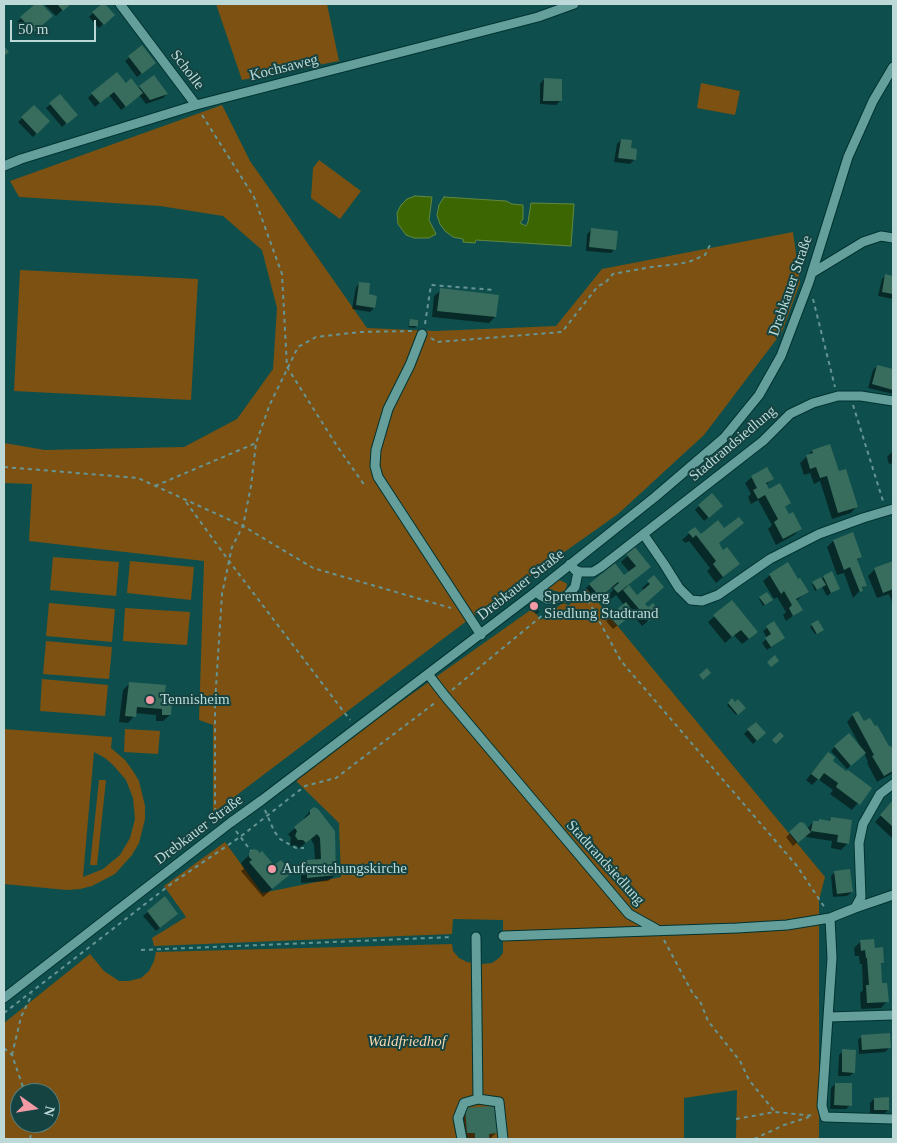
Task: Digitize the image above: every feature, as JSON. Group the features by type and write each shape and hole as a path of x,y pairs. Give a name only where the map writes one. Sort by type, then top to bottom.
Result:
{"street":[{"name":"Scholle","path":"120,4 196,105"},
{"name":"Kochsaweg","path":"4,166 21,159 196,105 538,17 574,4"},
{"name":"Drebkauer Straße","path":"4,998 230,823 537,591 656,498 724,438 759,395 781,356 809,282 848,157 873,101 893,67"},
{"path":"812,273 863,242 881,236 893,238"},
{"path":"422,334 410,365 388,409 376,450 375,466 378,477 481,634"},
{"name":"Stadtrandsiedlung","path":"578,572 593,572 644,535 763,440 790,414 813,403 838,396 862,396 893,401"},
{"path":"644,535 678,588 691,600 702,601 718,595 770,559 819,534 889,510"},
{"path":"537,591 547,599 561,599 571,592 577,581 578,572 570,564"},
{"name":"Stadtrandsiedlung","path":"428,674 629,914 647,926 660,931 787,925 832,918 855,908 893,896"},
{"path":"855,908 861,898 860,843 863,824 880,794 893,784"},
{"path":"832,918 829,1017 822,1106 825,1117 893,1119"},
{"path":"503,936 660,931"},
{"path":"476,937 478,1099"},
{"path":"829,1017 893,1016"},
{"path":"462,1139 458,1118 464,1104 478,1099 499,1102 502,1139"}],"path":[{"path":"196,105 254,196 282,274 287,367 365,486"},
{"path":"217,822 215,807 215,702 222,594 232,547 243,526 251,486 256,443 270,404 298,347 316,336 370,332 418,331 437,342 562,332 598,286 605,283 614,274 651,266 679,264 705,255 710,245"},
{"path":"809,282 838,396"},
{"path":"422,334 431,285 495,290"},
{"path":"850,396 889,510"},
{"path":"155,486 256,443"},
{"path":"4,467 138,478 243,526 313,568 458,610"},
{"path":"185,500 356,728"},
{"path":"577,581 621,661 797,866 832,918"},
{"path":"4,1013 171,884 240,837 305,786 336,778 445,696 561,599"},
{"path":"262,800 274,832 280,839 296,848 304,848"},
{"path":"660,931 693,994 700,1001 708,1021 740,1061 750,1080 775,1112"},
{"path":"141,950 452,938"},
{"path":"12,1055 21,1017 33,991"},
{"path":"4,1048 12,1055 22,1083"},
{"path":"736,1119 775,1112 825,1117"},
{"path":"754,1139 784,1125 811,1116"}],"green space":[{"path":"216,4 327,4 339,61 242,80"},
{"path":"701,83 740,91 735,115 697,108"},
{"path":"222,105 250,161 367,328 435,331 556,326 602,269 793,232 800,283 782,332 704,435 618,514 464,623 213,813 213,725 199,720 204,561 29,541 32,484 4,483 4,443 45,450 184,447 237,419 273,369 277,308 262,250 223,216 160,206 19,197 10,181"},
{"path":"319,160 361,191 340,219 311,198 313,168"},
{"path":"20,270 198,279 191,400 14,391"},
{"path":"53,557 119,562 116,596 50,590"},
{"path":"130,561 194,567 191,600 127,593"},
{"path":"559,580 566,583 565,591 559,592 548,589"},
{"name":"Waldfriedhof","path":"587,589 825,877 819,900 819,1139 736,1139 737,1090 684,1098 684,1139 4,1139 4,1023 90,954 104,971 119,981 141,978 149,971 156,952 452,944 453,951 459,958 467,962 492,963 499,958 503,953 503,920 453,919 452,934 154,946 152,938 186,917 164,886 225,842 262,893 341,877 339,823 293,778 532,609 541,620 564,602 568,606"},
{"path":"49,603 115,609 112,642 46,636"},
{"path":"125,608 190,612 187,645 123,641"},
{"path":"46,641 112,647 109,679 43,674"},
{"path":"42,679 108,685 105,716 40,711"},
{"path":"4,729 112,737 111,748 125,760 139,781 145,806 145,819 139,843 132,855 115,874 92,886 80,889 67,890 4,884","holes":["94,752 105,758 126,780 133,798 135,819 130,838 120,855 103,869 83,877"]},
{"path":"125,729 160,731 158,754 124,752"},
{"path":"99,780 106,780 97,865 90,865"}],"shaded area":[{"path":"415,196 432,197 429,220 436,234 429,238 414,238 406,235 398,224 397,213 401,205 407,199"},
{"path":"444,197 506,201 512,204 523,205 523,219 520,223 526,226 531,203 574,204 571,246 476,240 475,243 463,242 463,239 453,237 445,231 440,224 437,215 439,205"}],"building":[{"path":"35,4 42,4 53,16 34,32 20,17"},
{"path":"57,4 71,4 63,11"},
{"path":"102,4 105,4 115,15 104,25 92,12"},
{"path":"142,45 156,63 142,74 128,56"},
{"path":"4,46 9,52 4,56"},
{"path":"117,72 126,83 131,78 143,93 126,107 114,92 100,103 91,93"},
{"path":"154,75 168,94 150,100 139,86"},
{"path":"544,78 562,79 562,101 543,101"},
{"path":"60,94 78,115 67,124 49,103"},
{"path":"34,105 50,121 37,134 21,117"},
{"path":"621,139 632,140 631,148 637,149 636,160 618,158"},
{"path":"591,228 618,231 616,250 589,247"},
{"path":"885,274 893,276 893,294 882,292"},
{"path":"359,282 370,283 369,294 377,296 375,308 356,305"},
{"path":"440,288 499,295 496,317 437,311"},
{"path":"410,319 418,320 418,326 409,326"},
{"path":"877,365 893,369 893,390 872,384"},
{"path":"830,444 839,471 846,469 858,507 838,513 827,476 820,478 816,467 810,469 806,455 813,453 812,450"},
{"path":"767,467 774,479 766,483 769,489 780,483 791,503 785,507 789,514 793,512 802,529 783,539 774,522 778,519 765,495 758,499 753,490 757,488 751,476"},
{"path":"712,493 723,506 709,518 698,505"},
{"path":"739,517 744,523 719,543 723,550 727,547 740,564 723,577 713,564 716,561 696,535 693,538 688,532 695,527 701,534 718,520 724,528"},
{"path":"853,532 862,557 857,559 867,586 862,587 863,591 860,592 850,567 844,570 833,540"},
{"path":"635,547 651,567 618,593 613,588 618,582 600,597 589,584 615,563 624,575 636,566 626,554"},
{"path":"893,561 893,589 883,593 874,568"},
{"path":"788,562 798,579 800,578 809,592 796,599 803,610 793,616 789,608 792,605 784,591 781,594 769,574"},
{"path":"832,571 840,589 831,593 823,576"},
{"path":"654,575 664,587 645,604 648,607 653,603 660,612 649,621 623,590 629,585 637,595 650,584 647,581"},
{"path":"821,577 826,585 817,590 812,582"},
{"path":"767,592 773,600 765,605 759,597"},
{"path":"732,600 758,632 749,639 741,630 732,637 713,615"},
{"path":"626,602 634,613 618,626 609,616"},
{"path":"818,620 824,630 817,634 811,624"},
{"path":"774,621 785,638 771,647 765,638 771,634 766,626"},
{"path":"775,655 779,661 771,667 767,662"},
{"path":"707,668 711,673 703,680 699,675"},
{"name":"Tennisheim","path":"129,682 166,685 164,697 172,698 171,715 162,715 162,709 137,707 136,717 125,716"},
{"path":"732,698 735,702 738,699 746,708 738,715 728,703"},
{"path":"858,711 864,721 870,718 875,726 877,725 893,750 893,771 884,776 852,714"},
{"path":"756,722 766,733 757,741 747,729"},
{"path":"780,732 784,736 776,744 772,740"},
{"path":"849,733 866,753 851,766 834,746"},
{"path":"828,752 835,757 833,761 872,788 860,805 836,787 838,783 824,773 819,780 811,774"},
{"path":"893,800 893,827 880,815"},
{"path":"314,807 318,809 335,831 336,875 307,878 307,860 321,859 320,838 317,834 306,843 303,840 298,840 295,836 297,831 294,827 310,814 310,810"},
{"path":"831,817 852,820 849,844 837,842 838,835 811,831 813,821 819,821 819,819 830,821"},
{"path":"800,822 804,823 811,832 798,843 789,832"},
{"name":"Auferstehungskirche","path":"253,849 260,853 262,851 274,865 281,860 292,873 272,889 249,862 252,860 249,857 249,853"},
{"path":"850,869 853,892 837,894 834,871"},
{"path":"165,896 178,914 160,928 147,911"},
{"path":"874,939 875,948 883,947 884,963 881,963 882,983 887,983 889,1002 867,1003 866,985 869,985 867,958 865,950 861,951 860,940"},
{"path":"890,1033 891,1048 862,1050 861,1035"},
{"path":"842,1049 856,1050 855,1073 842,1072"},
{"path":"835,1083 852,1083 852,1106 834,1105"},
{"path":"889,1097 889,1110 874,1110 874,1098"},
{"path":"496,1106 497,1133 489,1134 489,1139 475,1139 475,1133 467,1133 465,1108"}],"place":[{"name":"Spremberg Siedlung Stadtrand","path":"534,606"},
{"name":"Tennisheim","path":"150,700"},
{"name":"Auferstehungskirche","path":"272,869"}]}
